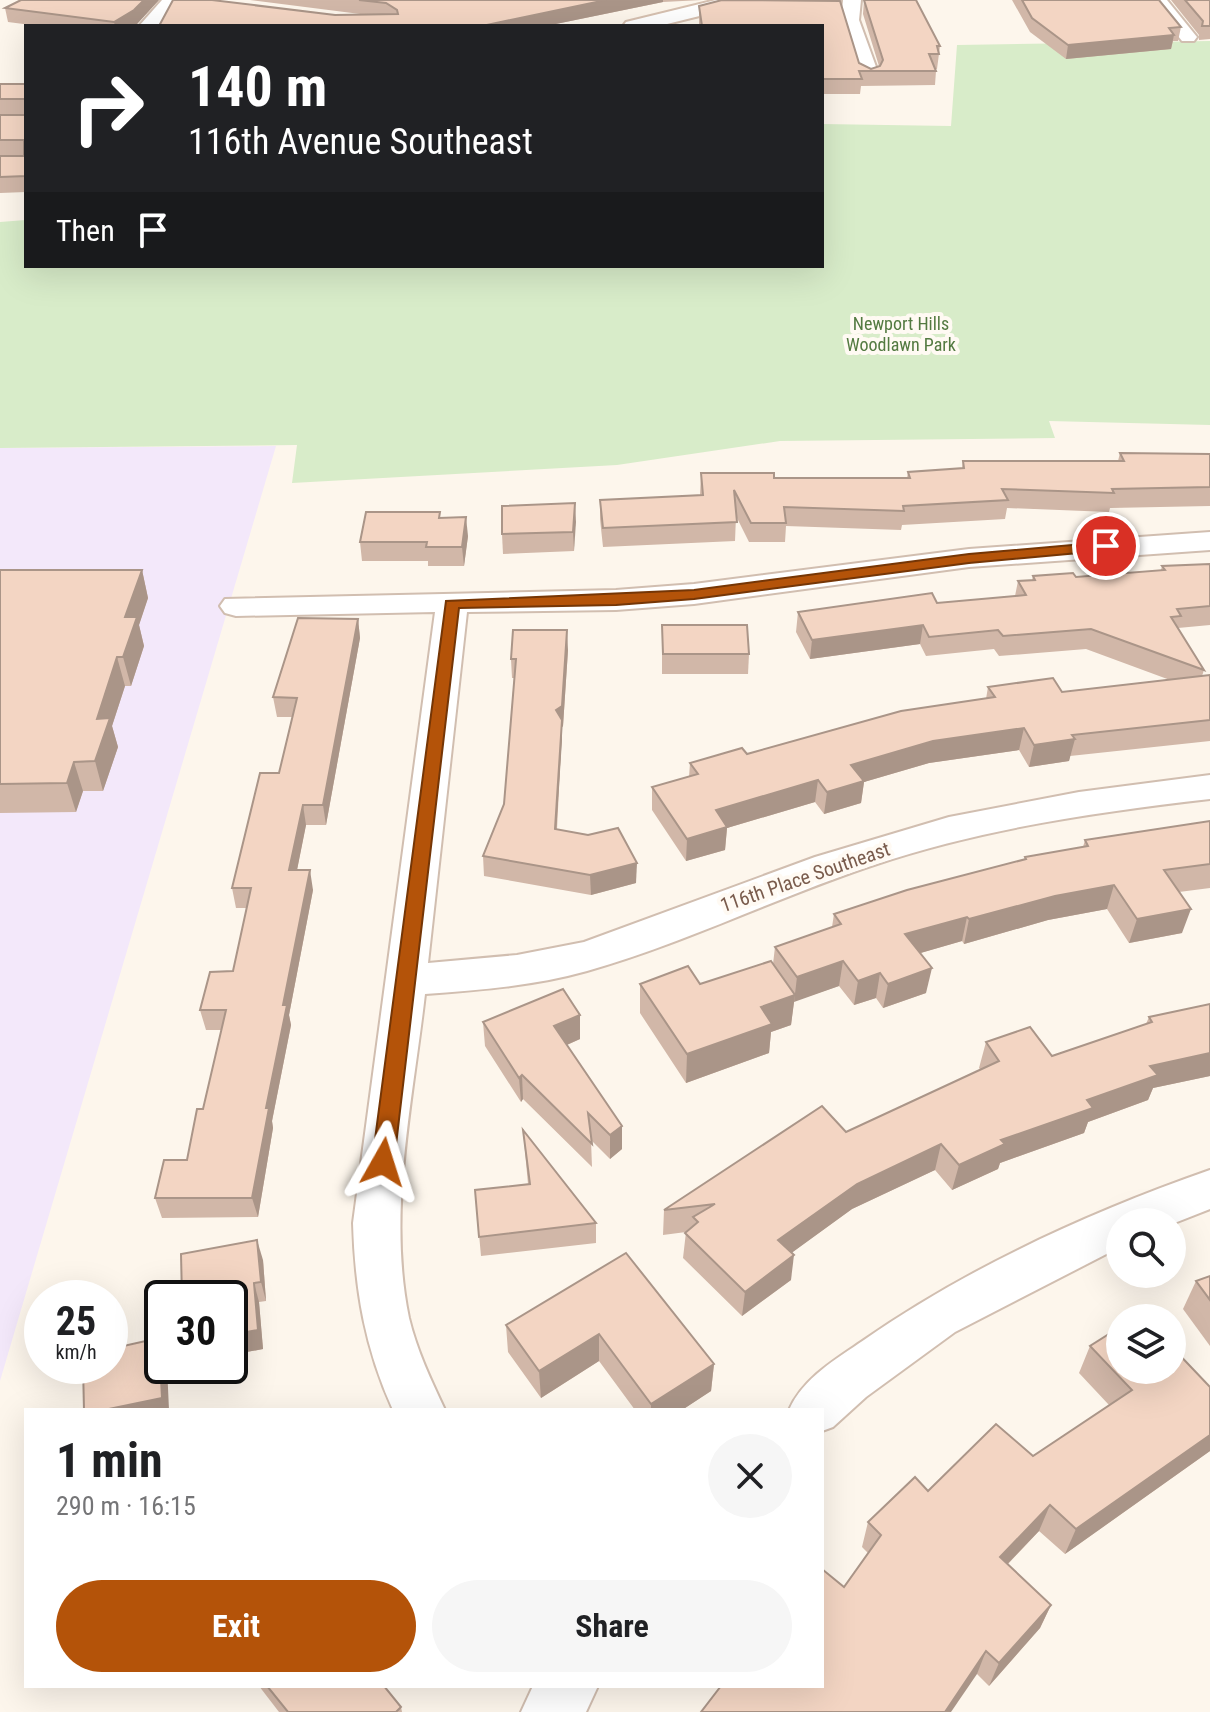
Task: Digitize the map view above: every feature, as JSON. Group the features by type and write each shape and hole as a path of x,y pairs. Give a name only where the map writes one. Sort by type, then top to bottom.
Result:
{"main road":[{"path":"654,24 675,22 741,0"}],"street":[{"path":"852,0 850,20 869,75"},
{"path":"1158,0 1188,37"},
{"path":"149,24 161,8 181,1"},
{"path":"236,606 616,600 694,594 969,558 1210,541"},
{"path":"418,1408 395,1361 378,1285 376,1223 452,604"},
{"name":"116th Place Southeast","path":"404,980 506,974 586,956 791,878 883,849 991,820 1124,796 1210,787"},
{"path":"1161,1208 1210,1189"},
{"path":"817,1408 848,1380 938,1316 1106,1231"},
{"path":"550,1712 568,1688"}],"shaded area":[{"path":"276,446 30,1280 24,1280 24,1300 0,1381 0,448"}],"green space":[{"name":"Newport Hills Woodlawn Park","path":"1210,41 1210,425 1049,421 1055,438 780,441 617,465 292,483 297,445 0,448 0,222 24,220 24,268 824,268 824,124 951,126 957,45"}],"building":[{"path":"21,0 144,0 114,22 5,8"},
{"path":"173,0 212,0 335,15 398,14 386,3 359,0 606,0 492,24 160,24"},
{"path":"722,0 840,1 859,63 871,69 880,66 883,60 864,0 916,0 940,46 937,46 939,54 929,54 936,71 859,71 862,79 824,79 824,24 702,24 699,6"},
{"path":"1022,0 1159,0 1181,27 1169,28 1174,35 1068,45 1032,18"},
{"path":"1185,0 1210,0 1210,26 1202,26 1203,21"},
{"path":"0,84 24,84 24,99 0,99"},
{"path":"0,115 24,115 24,140 0,140"},
{"path":"0,156 24,156 24,176 0,177"},
{"path":"1120,453 1210,454 1210,487 1112,489 1114,493 1002,489 1008,500 903,506 904,511 784,507 786,523 751,523 734,490 737,522 603,528 600,500 703,495 701,473 774,473 774,478 910,478 908,472 964,468 963,461 1124,461"},
{"path":"575,503 573,532 502,534 502,506"},
{"path":"366,512 440,512 439,518 466,517 462,547 426,547 427,542 360,542"},
{"path":"1210,564 1210,606 1177,609 1181,616 1171,617 1204,670 1091,629 1003,636 998,630 929,637 923,625 812,640 798,612 932,593 937,603 1026,595 1018,581 1035,580 1033,576 1073,573 1076,577 1165,570 1162,566"},
{"path":"0,570 142,570 125,617 137,617 123,657 117,657 97,719 110,718 95,761 74,762 67,783 0,784"},
{"path":"298,618 358,619 323,805 303,805 289,870 310,870 283,1005 287,1005 252,1198 155,1198 164,1160 187,1160 197,1109 203,1109 226,1010 200,1010 210,972 233,971 251,888 232,888 260,773 279,773 297,698 273,697"},
{"path":"662,625 747,625 749,654 663,654"},
{"path":"513,630 567,630 562,706 556,710 562,720 555,829 588,835 618,828 637,863 590,875 483,856 504,804 516,659 511,659"},
{"path":"1210,675 1210,720 1072,735 1075,739 1034,745 1024,728 933,741 851,765 864,781 827,792 818,780 716,810 727,827 687,839 652,787 698,774 690,763 742,748 747,754 901,711 995,697 988,687 1053,678 1062,692"},
{"path":"1210,821 1210,864 1164,870 1191,909 1137,919 1114,885 967,917 905,934 932,968 888,984 880,973 858,981 843,961 797,977 775,947 841,924 834,914 907,890 1025,857 1088,846 1085,840"},
{"path":"771,961 795,995 761,1007 772,1024 687,1054 640,984 688,966 700,984"},
{"path":"563,989 580,1015 554,1026 622,1126 610,1135 588,1113 592,1144 522,1075 519,1078 483,1022"},
{"path":"1210,1004 1210,1053 1150,1066 1158,1075 1087,1100 1093,1108 1001,1140 1005,1144 959,1165 941,1144 857,1184 778,1240 794,1255 745,1292 685,1233 698,1222 693,1217 715,1204 664,1210 822,1106 846,1132 999,1061 986,1042 1030,1027 1052,1056 1152,1022 1149,1017"},
{"path":"523,1130 596,1223 479,1237 475,1190 530,1184"},
{"path":"257,1240 261,1282 254,1283 258,1330 248,1332 248,1280 182,1280 181,1254"},
{"path":"626,1253 714,1364 651,1404 599,1334 539,1371 506,1325"},
{"path":"1210,1276 1210,1300 1196,1281"},
{"path":"1106,1336 1106,1363 1090,1346"},
{"path":"144,1341 144,1384 161,1384 162,1398 114,1408 84,1408 83,1384 128,1384 128,1345"},
{"path":"1186,1362 1210,1387 1210,1435 1076,1529 1050,1505 1000,1557 1051,1605 999,1663 986,1651 945,1712 701,1712 719,1688 824,1688 824,1571 844,1587 881,1535 868,1522 915,1477 928,1491 996,1424 1033,1456 1132,1390 1126,1384 1186,1384"},
{"path":"269,1688 386,1688 401,1707 396,1712 288,1712"}],"route":[{"path":"383,1162 452,604 616,600 694,594 969,558 1106,546"}]}
